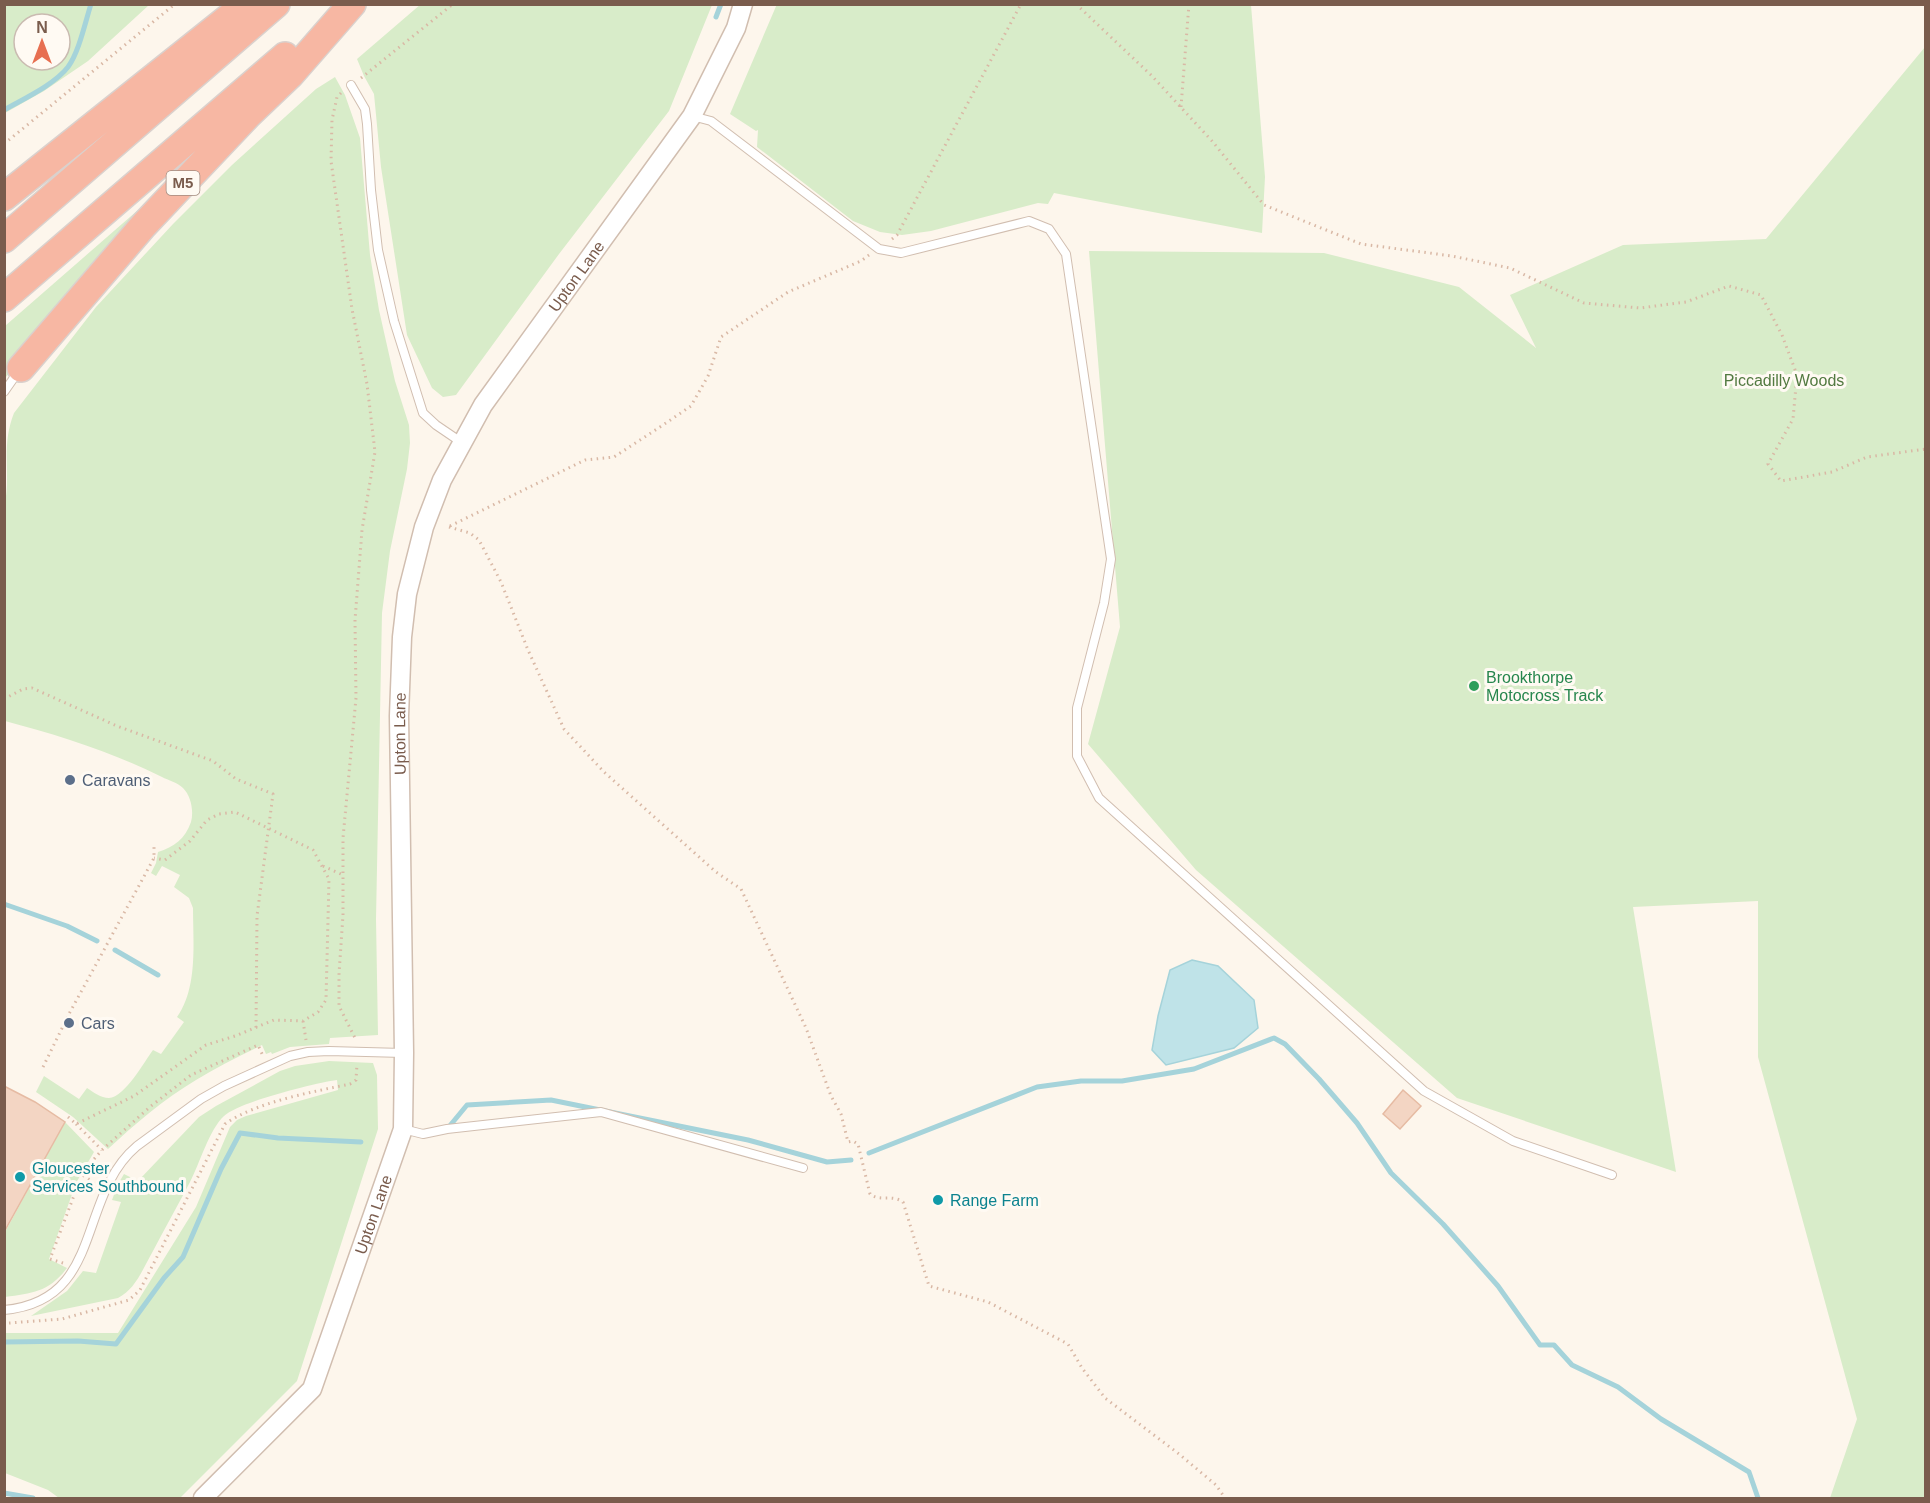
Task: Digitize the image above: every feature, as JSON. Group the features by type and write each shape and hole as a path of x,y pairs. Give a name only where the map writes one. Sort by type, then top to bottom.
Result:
{"highway":[{"path":"4,197 249,4"},
{"path":"4,239 276,4"},
{"name":"M5","path":"4,298 345,4"},
{"name":"M5","path":"21,368 143,226 248,115 290,75 351,4"}],"street":[{"name":"Upton Lane","path":"203,1498 312,1389 403,1129 400,667 408,594 424,526 442,480 483,405 692,116 736,28 743,4"}],"lane":[{"path":"351,85 365,109 368,124 371,190 378,250 394,321 423,412 436,425 461,442"},
{"path":"692,116 711,121 879,249 901,253 1029,220 1049,229 1066,254 1111,558 1104,603 1077,708 1077,756 1099,798 1424,1091 1513,1141 1611,1175"},
{"path":"4,392 21,368"},
{"path":"4,1310 36,1304 51,1295 72,1275 107,1186 116,1170 128,1154 201,1099 283,1059 308,1052 404,1053"},
{"path":"403,1129 423,1134 447,1129 601,1112 803,1168"}],"path":[{"path":"4,144 175,4"},
{"path":"4,1324 62,1319 129,1300 140,1290 225,1124 237,1115 304,1093 350,1084 356,1080 356,1037 339,1006 343,838 357,698 355,620 362,530 375,452 367,384 352,309 331,161 332,120 337,97 453,4"},
{"path":"449,527 585,460 614,457 644,438 691,406 708,376 721,337 788,292 861,261 897,235 1021,4"},
{"path":"1076,4 1152,76 1181,107 1264,205 1361,244 1452,256 1510,268 1584,303 1640,308 1686,302 1729,286 1761,295 1782,335 1797,375 1793,419 1768,464 1781,481 1832,472 1867,457 1926,449"},
{"path":"1181,107 1189,4"},
{"path":"424,526 449,527 470,533 479,540 501,582 528,650 564,729 604,772 716,872 741,889 806,1028 831,1096 842,1114 848,1142 853,1141 858,1144 870,1194 881,1199 898,1199 903,1202 929,1286 988,1302 1068,1344 1082,1368 1105,1398 1216,1485 1225,1498"},
{"path":"4,699 23,689 32,688 117,726 213,761 236,779 273,794 257,916 256,1028"},
{"path":"76,1124 134,1096 206,1045 274,1020 303,1021 318,1012 326,1000 329,879 313,850 234,812 219,814 207,820 190,841 165,860 154,858"},
{"path":"43,1067 69,1014 154,858 153,844"},
{"path":"323,866 343,875"},
{"path":"303,1021 308,1052"},
{"path":"68,1117 102,1150"}],"green space":[{"path":"5,4 149,4 88,61 72,72 72,12 12,12 12,72 72,72 5,113"},
{"path":"421,4 712,5 669,111 559,254 456,395 443,397 432,388 407,335 381,167 374,94 357,59"},
{"path":"777,4 1251,5 1265,177 1262,233 1054,193 1048,204 1038,203 931,231 902,235 880,232 853,221 757,147 758,130 756,131 730,114"},
{"name":"Brookthorpe Motocross Track","path":"1925,47 1925,1498 1830,1498 1857,1419 1758,1057 1758,901 1633,907 1676,1172 1457,1098 1196,870 1088,744 1120,627 1089,251 1324,253 1459,287 1536,348 1510,295 1623,245 1766,239"},
{"path":"335,77 345,95 360,138 370,255 379,310 395,381 409,425 410,443 390,551 382,613 376,919 378,1035 330,1038 329,1044 290,1047 272,1054 271,1052 266,1054 262,1045 184,1087 150,1112 108,1149 73,1117 36,1092 44,1076 79,1099 87,1088 103,1097 115,1096 128,1086 153,1050 161,1054 184,1022 177,1017 184,1005 191,979 193,908 189,898 174,887 180,875 162,866 156,876 151,873 158,852 174,845 186,833 192,818 192,809 186,791 173,782 104,752 5,721 4,508 10,426 14,413 96,307 173,224 232,165 316,89"},
{"path":"138,210 143,216 5,378 5,326"},
{"path":"329,1061 373,1063 377,1075 378,1129 297,1381 180,1498 59,1498 48,1490 5,1473 5,1333 118,1333 196,1207 230,1127 237,1120 246,1116 338,1090 337,1080 261,1099 224,1116 214,1130 190,1182 130,1289 118,1298 31,1316 67,1291 83,1271 96,1273 121,1202 112,1200 124,1174 138,1181 199,1117 216,1106 280,1071 295,1066"},
{"path":"65,1122 94,1152 76,1183 49,1259 67,1268 47,1287 5,1297 5,1232"}],"water":[{"path":"1192,960 1218,966 1254,1000 1258,1028 1234,1048 1166,1065 1152,1050 1158,1016 1170,970"}],"building":[{"name":"Gloucester Services Southbound","path":"4,1086 35,1102 65,1122 4,1232"},
{"path":"1403,1090 1421,1106 1400,1129 1383,1114"}],"waterway":[{"path":"4,110 47,86 68,67 79,45 91,4"},
{"path":"716,17 721,4"},
{"path":"4,904 67,926 97,941"},
{"path":"115,950 158,975"},
{"path":"869,1153 1037,1087 1081,1081 1122,1081 1194,1069 1274,1038 1285,1044 1319,1079 1357,1123 1391,1173 1443,1224 1498,1286 1540,1345 1554,1345 1572,1365 1618,1387 1661,1419 1749,1472 1758,1498"},
{"path":"448,1128 467,1105 551,1100 748,1140 827,1162 851,1160"},
{"path":"4,1342 78,1341 116,1344 164,1278 183,1257 221,1169 240,1133 278,1138 361,1142"},
{"path":"4,1493 33,1498"}],"place":[{"name":"Brookthorpe Motocross Track","path":"1474,686"},
{"name":"Caravans","path":"70,780"},
{"name":"Cars","path":"69,1023"},
{"name":"Gloucester Services Southbound","path":"20,1177"},
{"name":"Range Farm","path":"938,1200"}],"park label":[{"name":"Piccadilly Woods","path":"1784,380"}]}
